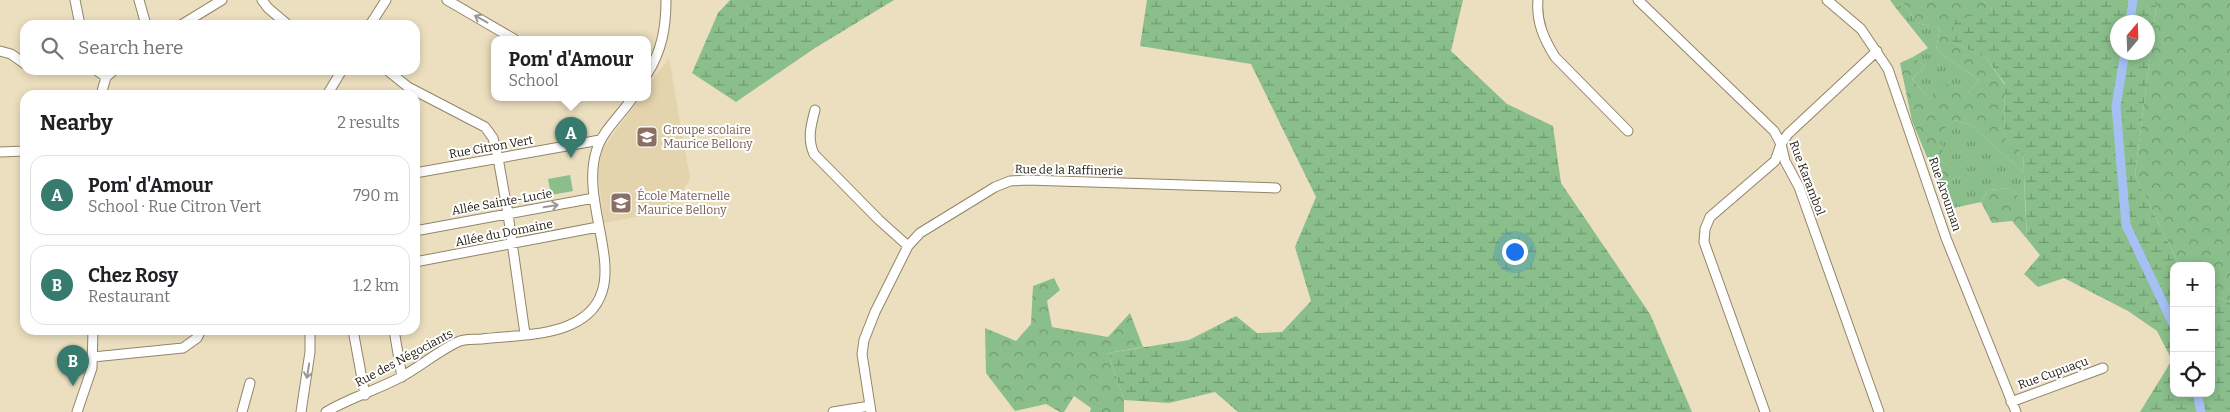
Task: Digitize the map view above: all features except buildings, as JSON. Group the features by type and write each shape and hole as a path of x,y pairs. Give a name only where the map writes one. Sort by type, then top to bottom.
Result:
{"street":[{"path":"75,0 79,20"},
{"path":"139,0 145,20"},
{"path":"188,20 213,2 222,0"},
{"path":"262,0 282,20"},
{"path":"373,20 386,0"},
{"path":"447,0 509,36"},
{"path":"651,68 656,61 666,27 666,0"},
{"path":"1538,0 1539,23 1547,44 1555,57 1628,131"},
{"name":"Rue Karambol","path":"1638,0 1707,69 1767,124 1781,144 1785,161 1799,187 1879,412"},
{"name":"Rue Arouman","path":"1827,0 1861,29 1877,50 1888,69 1946,238 2016,412"},
{"path":"1765,412 1704,242 1705,229 1710,217 1775,161 1781,144 1788,134 1877,50"},
{"path":"0,51 11,54 20,60"},
{"path":"102,90 108,75"},
{"path":"330,90 339,75"},
{"path":"394,75 416,90"},
{"path":"420,92 485,127 494,138 513,245 525,334"},
{"name":"Rue des Négociants","path":"329,411 402,377 459,341 547,332 571,326 591,312 602,292 605,266 594,198 593,175 596,152 600,140 630,101"},
{"path":"815,110 810,136 810,146 814,154 879,220 908,246"},
{"name":"Rue Citron Vert","path":"420,172 600,140"},
{"path":"0,152 20,151"},
{"name":"Rue de la Raffinerie","path":"870,409 862,354 864,340 875,312 908,246 920,233 995,187 1010,181 1036,180 1276,188"},
{"name":"Allée Sainte-Lucie","path":"420,230 594,198"},
{"name":"Allée du Domaine","path":"420,261 598,228"},
{"path":"77,412 88,385 93,335"},
{"path":"92,357 183,348 198,335"},
{"path":"301,412 310,352 310,335"},
{"path":"354,335 364,395"},
{"path":"395,335 402,377"},
{"name":"Rue Cupuaçu","path":"2011,402 2103,368"},
{"path":"242,412 250,383"},
{"path":"833,412 870,409"}],"shaded area":[{"name":"Groupe scolaire Maurice Bellony","path":"669,58 690,179 669,211 604,223 598,174 602,149 638,101 651,101 651,83"}],"green space":[{"path":"730,0 894,0 815,48 736,102 692,73 718,13"},
{"path":"1147,0 1463,0 1451,51 1507,104 1553,126 1561,183 1650,314 1692,412 1238,412 1215,392 1169,403 1124,400 1108,353 1189,340 1236,316 1257,333 1282,332 1311,301 1295,247 1316,197 1251,64 1140,46"},
{"path":"1890,0 1983,0 1992,10 1952,42 1986,58 2005,85 2004,137 2023,153 2024,173 1971,125 1955,120 1937,135 1943,148 1940,161 1966,175 1939,186 1912,121 1900,63 1913,57 1925,66 1912,79 1929,99 1943,83 1968,93 1979,80 1936,50 1940,28 1917,23 1904,4 1895,7"},
{"path":"1983,0 2157,0 2155,16 2110,15 2110,60 2149,60 2135,175 2178,262 2170,262 2170,356 2157,331 2128,311 2064,278 2038,287 2024,274 2040,255 2027,239 2023,153 2004,138 2005,84 1986,58 1952,42 1954,21 1992,10"},
{"path":"2157,0 2230,0 2230,302 2215,296 2215,262 2178,262 2135,175 2149,60 2155,60"},
{"path":"1904,4 1917,23 1940,28 1936,50 1979,80 1968,93 1929,99 1912,79 1925,66 1913,57 1928,48 1895,7"},
{"path":"1955,120 1971,125 2024,173 2025,202 2009,188 1988,190 1981,202 1949,209 1939,186 1965,175 1940,161 1936,135"},
{"path":"570,175 573,191 551,195 548,179"},
{"path":"2009,188 2025,202 2027,239 2012,221 1992,223 1981,202 1988,190"},
{"path":"1054,278 1060,290 1047,301 1052,327 1108,337 1130,313 1143,347 1108,353 1124,400 1124,412 1090,412 1091,408 1074,396 1064,412 1060,412 1046,404 1015,411 986,373 985,328 1016,341 1031,324 1033,286"},
{"path":"2215,296 2230,302 2230,412 2140,412 2170,363 2170,397 2215,397"}],"waterway":[{"path":"2131,15 2133,0"},
{"path":"2124,60 2116,106 2126,225 2170,318"},
{"path":"2198,397 2201,412"}],"place":[{"name":"Groupe scolaire Maurice Bellony","path":"647,137"},
{"name":"Pom' d'Amour","path":"571,158"},
{"name":"École Maternelle Maurice Bellony","path":"621,203"},
{"name":"Chez Rosy","path":"73,386"}]}
